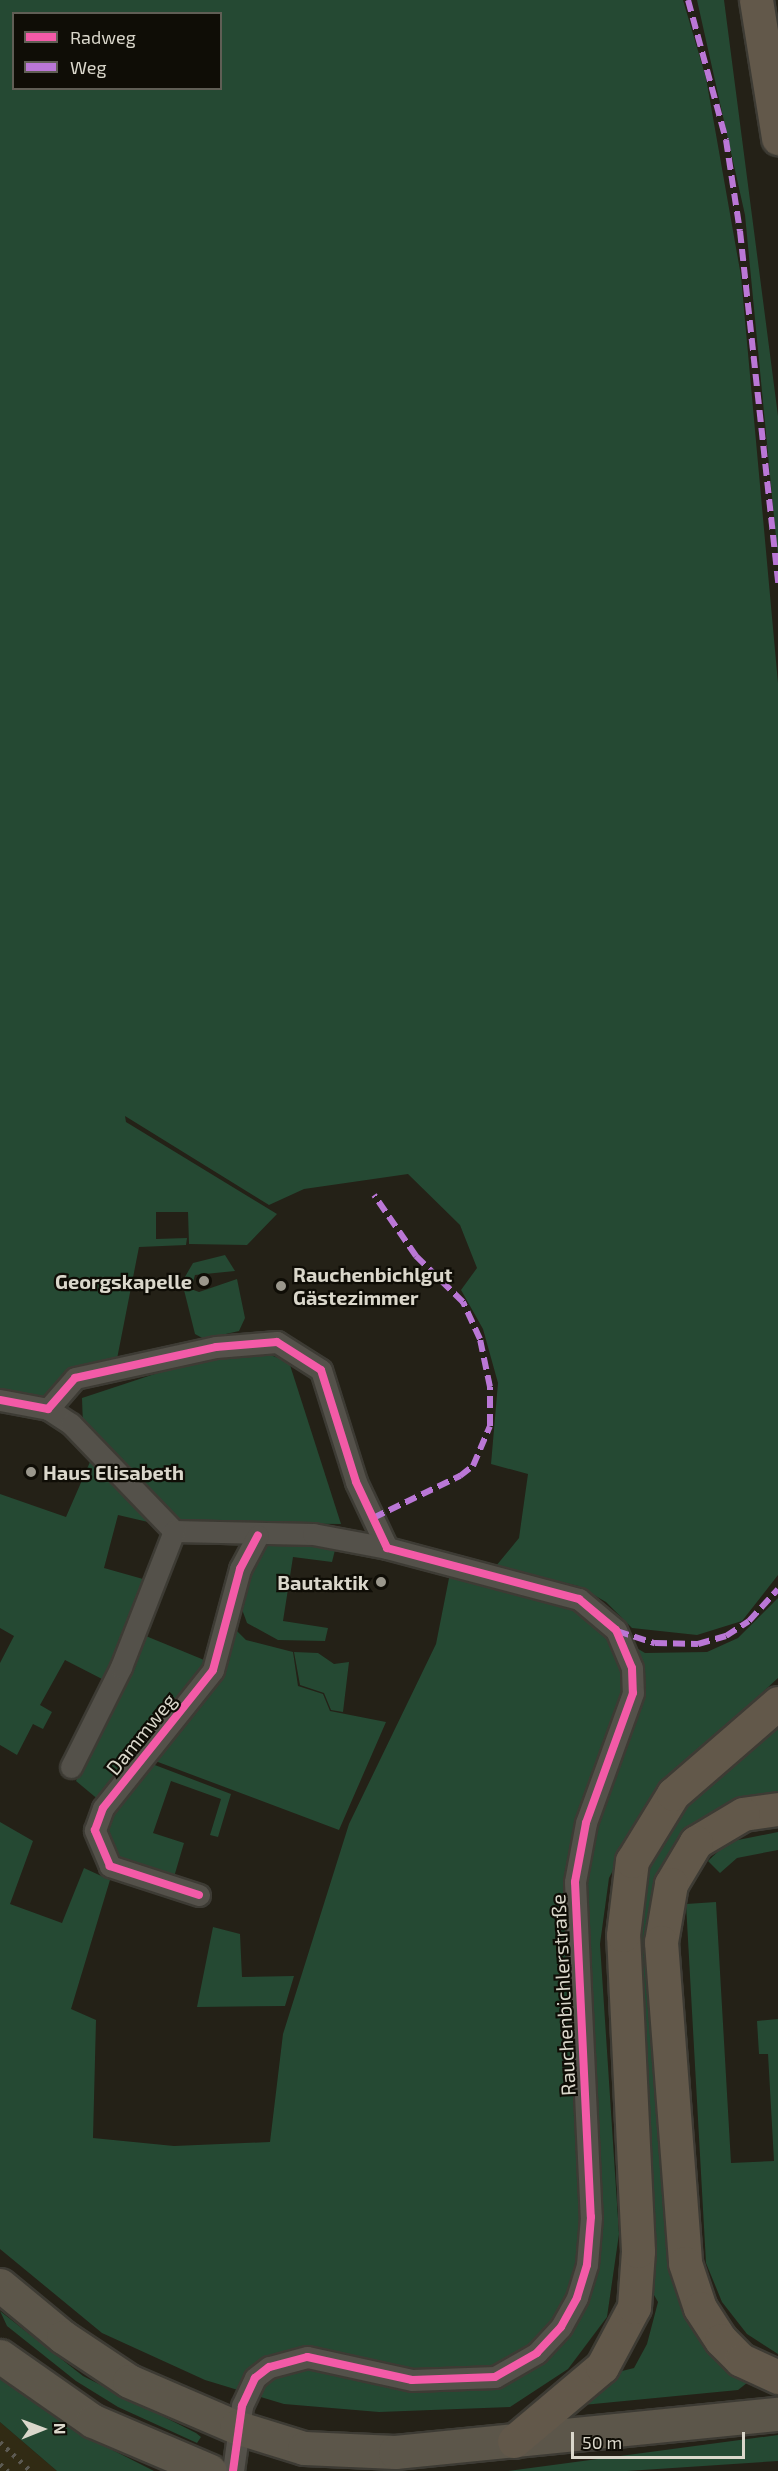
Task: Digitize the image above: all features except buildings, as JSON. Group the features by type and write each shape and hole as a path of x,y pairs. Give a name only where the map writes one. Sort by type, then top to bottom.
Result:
{"highway":[{"path":"756,0 778,138"},
{"path":"514,2441 602,2367 634,2307 638,2251 623,1956 625,1890 632,1861 673,1794 778,1703"},
{"path":"778,1809 743,1814 696,1842 671,1884 661,1942 685,2263 700,2308 721,2340 741,2360 778,2377"}],"main road":[{"path":"0,2285 110,2371 236,2427 304,2448 349,2452 514,2441 778,2414"},
{"path":"0,2356 93,2421 210,2471"}],"street":[{"path":"48,1409 75,1378 216,1347 277,1342 321,1370 356,1482 387,1548"},
{"path":"0,1400 48,1409 71,1424 174,1531 121,1667 71,1767"},
{"name":"Rauchenbichlerstraße","path":"174,1531 258,1535 313,1534 387,1548 579,1599 616,1630 633,1668 633,1693 586,1823 575,1882 591,2206 587,2265 561,2327 509,2371 481,2380 431,2382 296,2358 255,2378 236,2427 233,2471"},
{"name":"Dammweg","path":"199,1895 110,1866 95,1830 103,1808 213,1670 240,1569 258,1535"}],"shaded area":[{"path":"0,2422 57,2471 0,2471"}],"green space":[{"path":"0,0 683,0 706,78 741,276 778,683 778,1575 742,1621 697,1635 632,1628 606,1602 578,1586 496,1566 519,1538 528,1474 491,1464 498,1383 483,1329 461,1290 477,1268 460,1225 408,1174 304,1189 269,1205 125,1116 126,1122 277,1214 247,1245 189,1244 188,1212 156,1212 156,1239 187,1238 186,1245 139,1247 116,1364 48,1400 0,1395"},
{"path":"697,0 724,0 778,416 778,558 745,215"},
{"path":"225,1255 235,1271 195,1275 191,1289 199,1292 237,1279 245,1318 239,1331 204,1339 195,1334 182,1282 193,1263"},
{"path":"265,1353 289,1362 341,1524 182,1522 83,1426 82,1398 203,1358"},
{"path":"93,1455 161,1525 118,1515 104,1568 150,1581 104,1680 65,1660 40,1705 52,1712 43,1729 33,1724 17,1755 0,1745 0,1663 14,1636 0,1628 0,1494 66,1517"},
{"path":"290,1542 336,1546 332,1562 293,1557 283,1621 328,1628 325,1641 278,1640 247,1623 240,1604 245,1577 263,1546"},
{"path":"450,1573 560,1602 645,1653 707,1652 738,1638 778,1598 778,1678 651,1796 609,1878 600,1944 619,2234 607,2317 568,2369 510,2407 379,2412 284,2404 205,2380 102,2333 0,2249 0,1822 33,1841 10,1904 62,1923 84,1868 110,1880 71,2009 96,2020 93,2138 174,2146 270,2142 283,2034 349,1824 436,1644"},
{"path":"236,1630 246,1640 293,1652 298,1686 323,1694 330,1711 386,1722 339,1830 150,1759 226,1657"},
{"path":"141,1634 209,1662 100,1801 76,1781"},
{"path":"294,1652 318,1653 334,1664 349,1662 343,1712 331,1710 324,1693 300,1685"},
{"path":"778,1723 778,1799 681,1845 666,2226 752,2379 738,2390 583,2405 618,2372 634,2368 647,2344 658,2302 650,2288 636,1915 652,1849 706,1784"},
{"path":"147,1762 231,1794 218,1837 210,1835 221,1799 171,1781 153,1833 184,1843 174,1877 113,1858 103,1827"},
{"path":"778,1832 778,1850 737,1858 720,1873 708,1861 728,1842"},
{"path":"716,1902 731,2163 774,2161 768,2054 759,2054 757,2021 778,2019 778,2354 747,2334 722,2302 706,2263 686,1904"},
{"path":"213,1927 240,1934 242,1977 294,1976 285,2006 197,2007"},
{"path":"0,2311 83,2376 201,2437 197,2443 118,2407 76,2381 7,2326"},
{"path":"0,2376 73,2430 154,2471 57,2471 0,2422"},
{"path":"778,2435 778,2461 627,2471 508,2471"}],"railway":[{"path":"0,2442 31,2471"},
{"path":"0,2464 8,2471"}],"marked path":[{"path":"688,0 726,140 740,231 778,583"},
{"path":"373,1518 460,1476 473,1466 490,1426 490,1387 480,1339 463,1302 416,1256 374,1195"},
{"path":"617,1631 655,1643 698,1644 726,1636 749,1621 778,1589"}],"cycle path":[{"path":"0,1400 48,1409 75,1378 216,1347 277,1342 321,1370 356,1482 387,1548 579,1599 616,1630 632,1668 633,1693 586,1823 575,1882 591,2217 587,2265 577,2298 561,2327 537,2353 495,2377 412,2380 307,2357 269,2367 255,2378 242,2406 233,2471"},
{"path":"199,1895 110,1866 95,1830 103,1808 213,1670 240,1569 258,1535"}],"place":[{"name":"Georgskapelle","path":"204,1281"},
{"name":"Rauchenbichlgut Gästezimmer","path":"281,1286"},
{"name":"Haus Elisabeth","path":"31,1472"},
{"name":"Bautaktik","path":"381,1582"}]}
